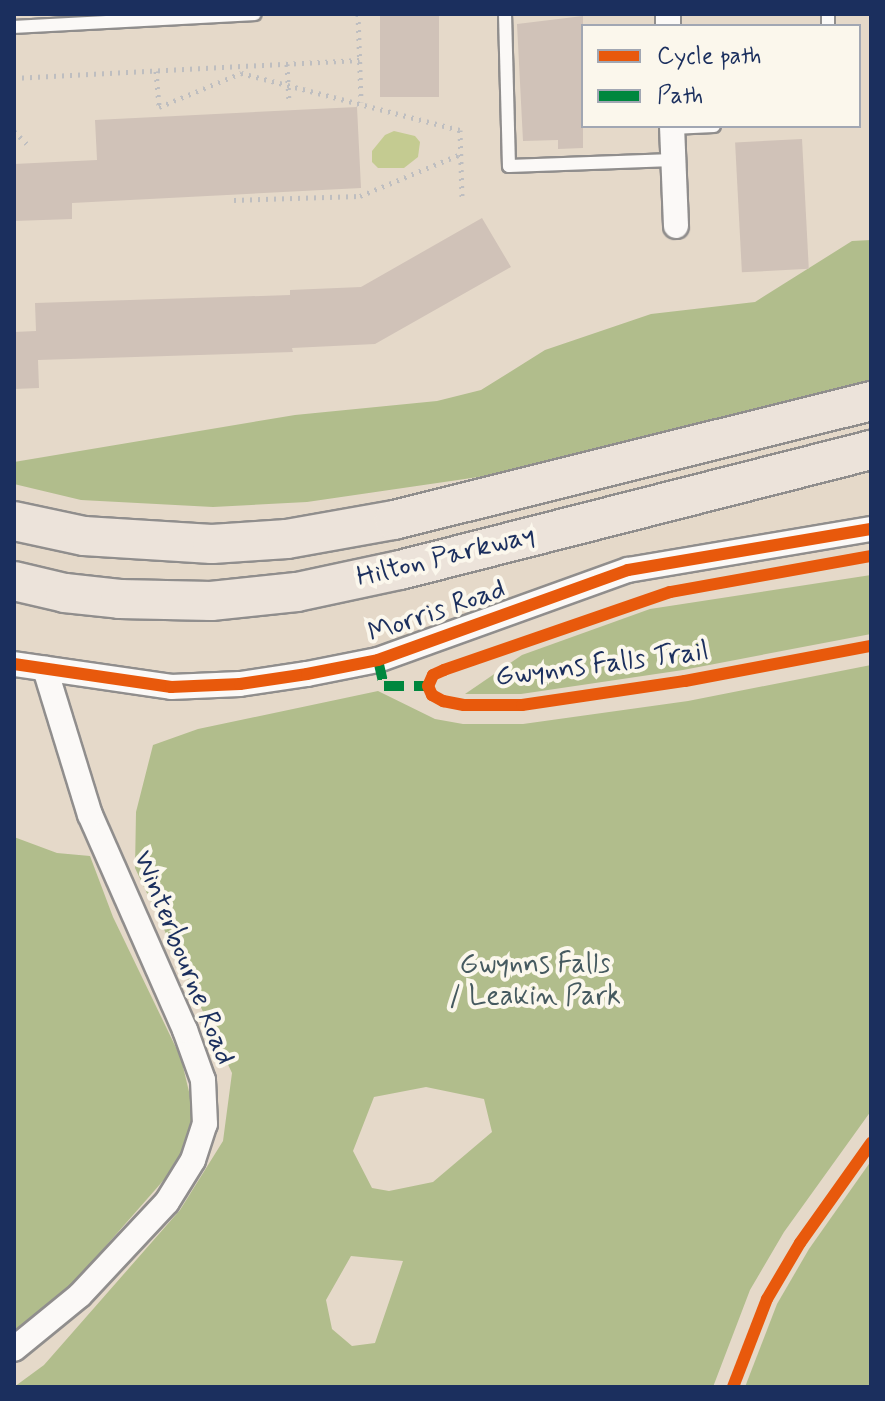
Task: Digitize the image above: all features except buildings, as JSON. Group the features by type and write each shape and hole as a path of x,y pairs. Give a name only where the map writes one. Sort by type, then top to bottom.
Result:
{"main road":[{"name":"Hilton Parkway","path":"14,521 84,536 212,544 287,539 394,520 871,401"},
{"name":"Hilton Parkway","path":"14,581 120,599 211,601 297,592 400,570 871,450"}],"street":[{"path":"672,128 676,226"},
{"name":"Morris Road","path":"14,664 171,687 240,684 307,674 404,651 628,570 871,529"},
{"name":"Winterbourne Road","path":"14,1349 80,1295 167,1202 193,1160 205,1124 203,1080 90,815 45,669"}],"lane":[{"path":"14,27 255,14"},
{"path":"505,14 509,166 673,160"}],"path":[{"path":"358,14 361,102"},
{"path":"14,78 240,70 360,60"},
{"path":"287,64 289,100"},
{"path":"156,71 159,107 240,70 460,130 462,197"},
{"path":"14,131 30,147"},
{"path":"234,200 360,196 461,154"}],"green space":[{"path":"394,131 415,136 420,142 418,157 404,168 378,168 372,162 372,151 385,135"},
{"path":"871,240 871,382 499,474 307,502 213,507 81,500 14,484 14,462 295,415 437,401 481,390 545,350 651,314 755,302 852,241"},
{"path":"871,575 871,634 683,670 521,694 465,694 522,655 650,609"},
{"name":"Gwynns Falls / Leakin Park","path":"871,665 871,1111 784,1232 750,1290 713,1387 14,1387 44,1365 180,1210 223,1141 232,1073 135,868 136,812 153,745 198,729 378,691 435,719 463,724 523,724 688,701","holes":["426,1087 484,1099 492,1132 433,1182 389,1191 372,1188 353,1151 374,1097","351,1256 403,1261 375,1343 352,1346 332,1329 326,1300"]},
{"path":"14,837 57,853 90,856 113,917 181,1058 194,1113 182,1152 169,1174 55,1304 14,1336"},
{"path":"871,1161 871,1387 745,1387 777,1304 809,1249"}],"marked path":[{"path":"378,660 384,686 428,686"}],"cycle path":[{"path":"14,664 171,687 240,684 307,674 378,660 628,570 871,529"},
{"name":"Gwynns Falls Trail","path":"871,556 670,592 444,670 433,675 428,686 432,695 443,701 464,705 522,705 685,681 871,646"},
{"path":"733,1387 767,1299 800,1243 871,1143"}]}
